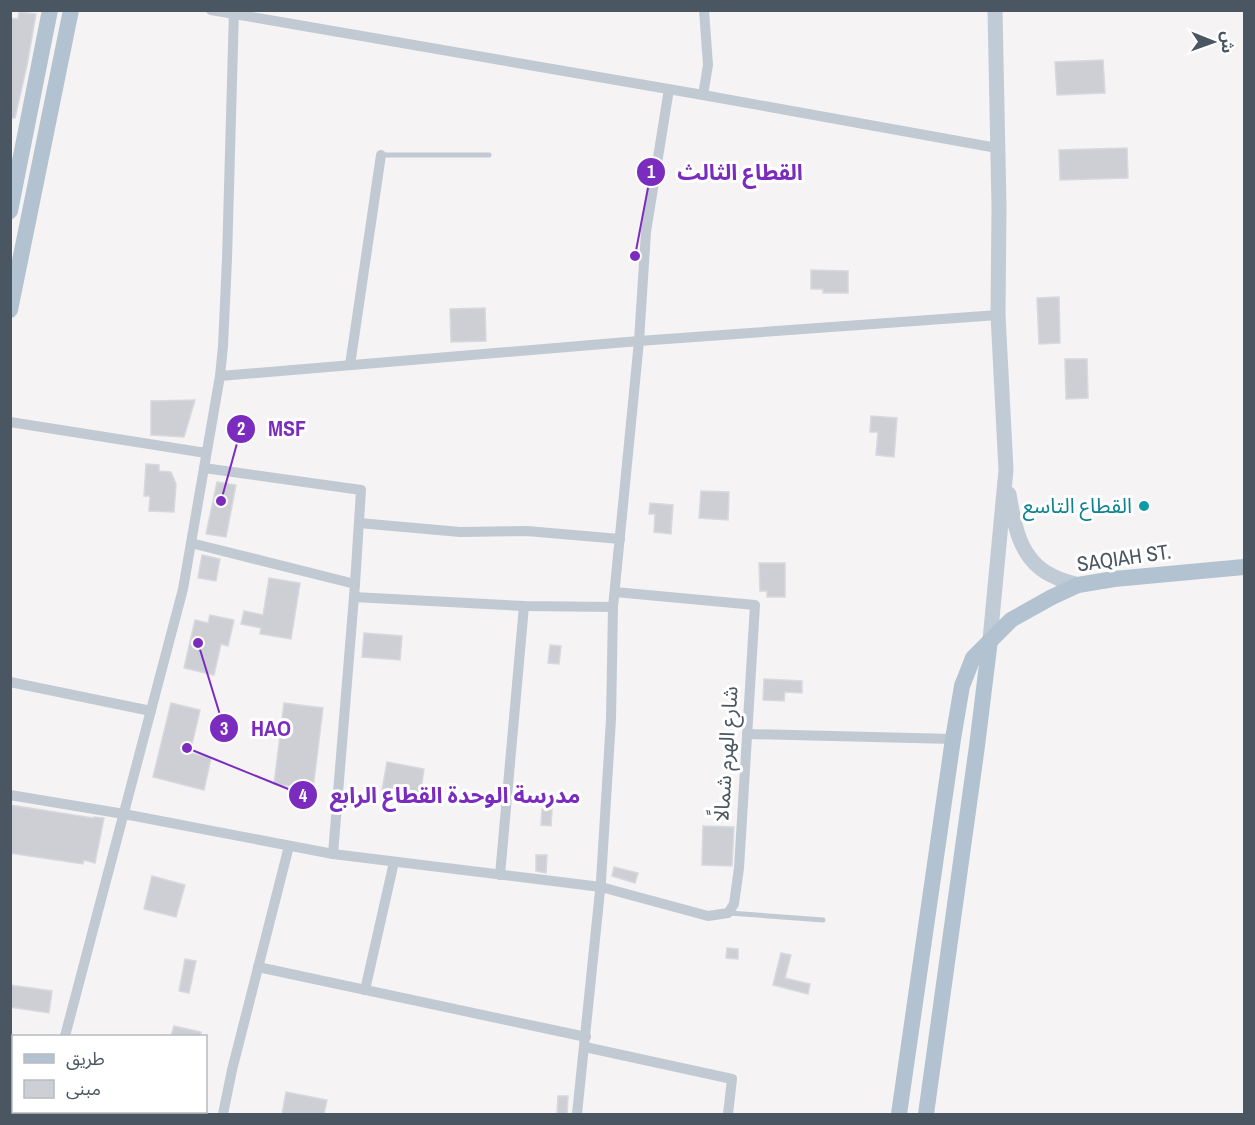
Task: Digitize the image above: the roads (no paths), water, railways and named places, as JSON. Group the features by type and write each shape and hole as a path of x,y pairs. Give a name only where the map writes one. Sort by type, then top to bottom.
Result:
{"main road":[{"path":"10,211 13,184 50,10"},
{"path":"10,310 71,10"},
{"path":"995,10 999,315 1006,471 1014,526 1025,551 1036,566 1052,576 1078,585"},
{"path":"926,1114 977,746 990,640 1006,471"},
{"name":"SAQIAH ST.","path":"899,1114 953,739 962,686 973,658 1011,620 1078,585 1126,578 1245,567"}],"street":[{"path":"211,10 997,148"},
{"path":"703,95 708,65 704,10"},
{"path":"65,1035 183,589 220,376 227,259 234,13"},
{"path":"577,1114 601,888 611,719 613,608 639,341 646,232 669,89"},
{"path":"350,365 381,155"},
{"path":"220,376 639,341 999,315"},
{"path":"10,422 206,453"},
{"path":"204,468 360,490 355,584 333,854"},
{"path":"359,524 460,532 527,531 620,539"},
{"path":"191,543 355,584"},
{"name":"شارع الهرم شمالًا","path":"615,592 755,605 739,868 734,904 728,913"},
{"path":"354,597 613,608"},
{"path":"500,875 524,606"},
{"path":"10,682 151,711"},
{"path":"747,734 953,739"},
{"path":"10,795 333,854 601,888 708,916 728,913"},
{"path":"223,1114 289,846"},
{"path":"365,990 394,862"},
{"path":"258,967 365,990 732,1079 728,1114"}],"lane":[{"path":"381,155 489,155"},
{"path":"728,913 823,920"}],"place":[{"name":"القطاع الثالث","path":"635,256"},
{"name":"MSF","path":"221,501"},
{"name":"القطاع التاسع","path":"1144,506"},
{"name":"HAO","path":"198,643"},
{"name":"مدرسة الوحدة القطاع الرابع","path":"187,748"}]}
